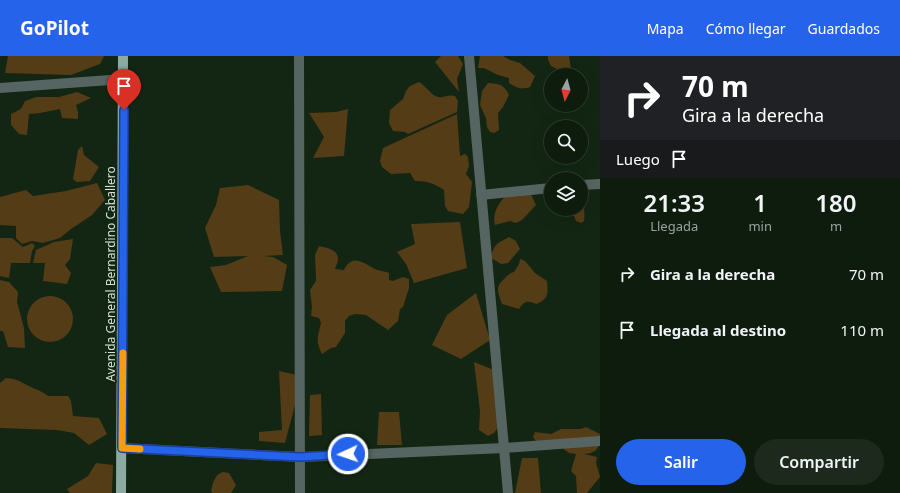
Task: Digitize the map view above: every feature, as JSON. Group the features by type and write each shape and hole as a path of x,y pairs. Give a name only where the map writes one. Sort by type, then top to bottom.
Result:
{"main road":[{"name":"Avenida General Bernardino Caballero","path":"122,493 123,56"}],"street":[{"path":"299,56 300,493"},
{"path":"469,56 508,493"},
{"path":"0,88 124,79"},
{"path":"588,185 600,184"},
{"path":"481,195 544,189"},
{"path":"122,448 301,457 504,448 600,441"}],"shaded area":[{"path":"8,56 104,56 100,64 71,75 5,73"},
{"path":"441,56 458,56 463,64 457,79 459,92 435,62"},
{"path":"480,56 503,56 520,63 535,76 530,87 517,87 509,83 509,78 498,75 484,68 478,68"},
{"path":"548,56 569,56 571,68 555,68 551,66"},
{"path":"419,82 438,97 451,95 455,96 458,101 457,112 408,134 405,132 393,131 389,123 390,110 403,99 410,86"},
{"path":"488,83 501,85 509,95 498,113 499,130 494,133 490,132 487,127 486,118 480,105 482,91"},
{"path":"77,92 91,98 76,105 78,119 62,118 60,109 29,114 27,135 19,134 11,125 11,114 21,109 25,101 36,97 59,97"},
{"path":"348,109 344,156 313,158 324,137 309,113 336,112"},
{"path":"457,114 460,156 465,154 468,157 469,166 466,174 472,182 469,207 463,214 448,211 445,206 444,190 430,183 415,181 410,173 391,174 382,167 380,161 383,148"},
{"path":"82,146 84,155 99,167 90,181 77,182 73,179 78,150"},
{"path":"97,183 105,200 92,215 60,238 43,243 32,241 22,244 16,238 16,226 0,225 0,197 26,190 33,196 66,191"},
{"path":"248,185 279,200 280,231 283,255 263,256 273,257 287,265 282,291 221,292 210,267 226,265 248,256 214,257 205,228 216,205 220,188"},
{"path":"531,194 536,205 522,220 516,223 510,221 495,225 495,213 505,196"},
{"path":"574,216 584,216 584,221 581,223 576,221"},
{"path":"460,222 467,268 414,283 406,264 397,252 415,244 411,224"},
{"path":"509,237 516,241 520,249 508,263 501,264 491,258 492,253 497,244"},
{"path":"0,238 12,238 23,247 32,243 35,246 32,251 30,263 11,263 9,278 0,276"},
{"path":"73,239 70,259 65,265 71,273 67,284 43,281 45,263 33,263 36,250 54,242"},
{"path":"319,246 329,248 336,253 338,259 335,269 344,270 350,262 357,261 377,270 389,273 389,280 393,281 403,277 409,279 409,288 403,307 400,309 398,321 388,330 366,315 355,314 349,316 345,321 345,333 336,347 331,348 322,354 318,342 321,323 319,318 311,316 312,307 310,290 316,281 315,255"},
{"path":"520,259 525,261 535,273 547,281 548,289 547,295 543,300 536,304 526,302 522,304 519,309 502,304 498,289 502,280 514,272"},
{"path":"0,280 9,282 18,292 17,302 24,328 25,348 8,347 3,331 0,331"},
{"path":"476,293 490,340 461,359 432,345 447,315"},
{"path":"45,296 55,296 63,300 69,306 73,314 73,324 69,332 63,338 55,342 45,342 37,338 31,332 27,324 27,314 31,306 37,300"},
{"path":"474,362 494,370 499,426 494,433 488,436 479,430 480,411"},
{"path":"279,371 297,375 296,401 285,443 259,441 259,432 282,430"},
{"path":"6,378 19,381 48,396 68,396 71,401 73,416 99,418 107,434 89,445 74,433 57,430 0,428 0,383"},
{"path":"321,394 322,435 309,436 310,395"},
{"path":"379,412 399,412 402,445 377,445"},
{"path":"586,427 600,434 599,446 595,451 584,454 597,457 596,463 600,477 587,493 577,493 576,476 571,471 576,454 569,453 553,441 536,441 533,437 535,432 551,434 561,429 581,429"},
{"path":"522,458 538,458 541,493 515,493"},
{"path":"96,463 113,465 112,493 70,493 67,489 88,476"},
{"path":"220,473 229,473 236,485 231,493 212,493 211,491 214,480"}],"slow traffic":[{"path":"123,353 122,448 140,449"}],"route":[{"path":"124,110 122,448 301,457 348,454"}]}
